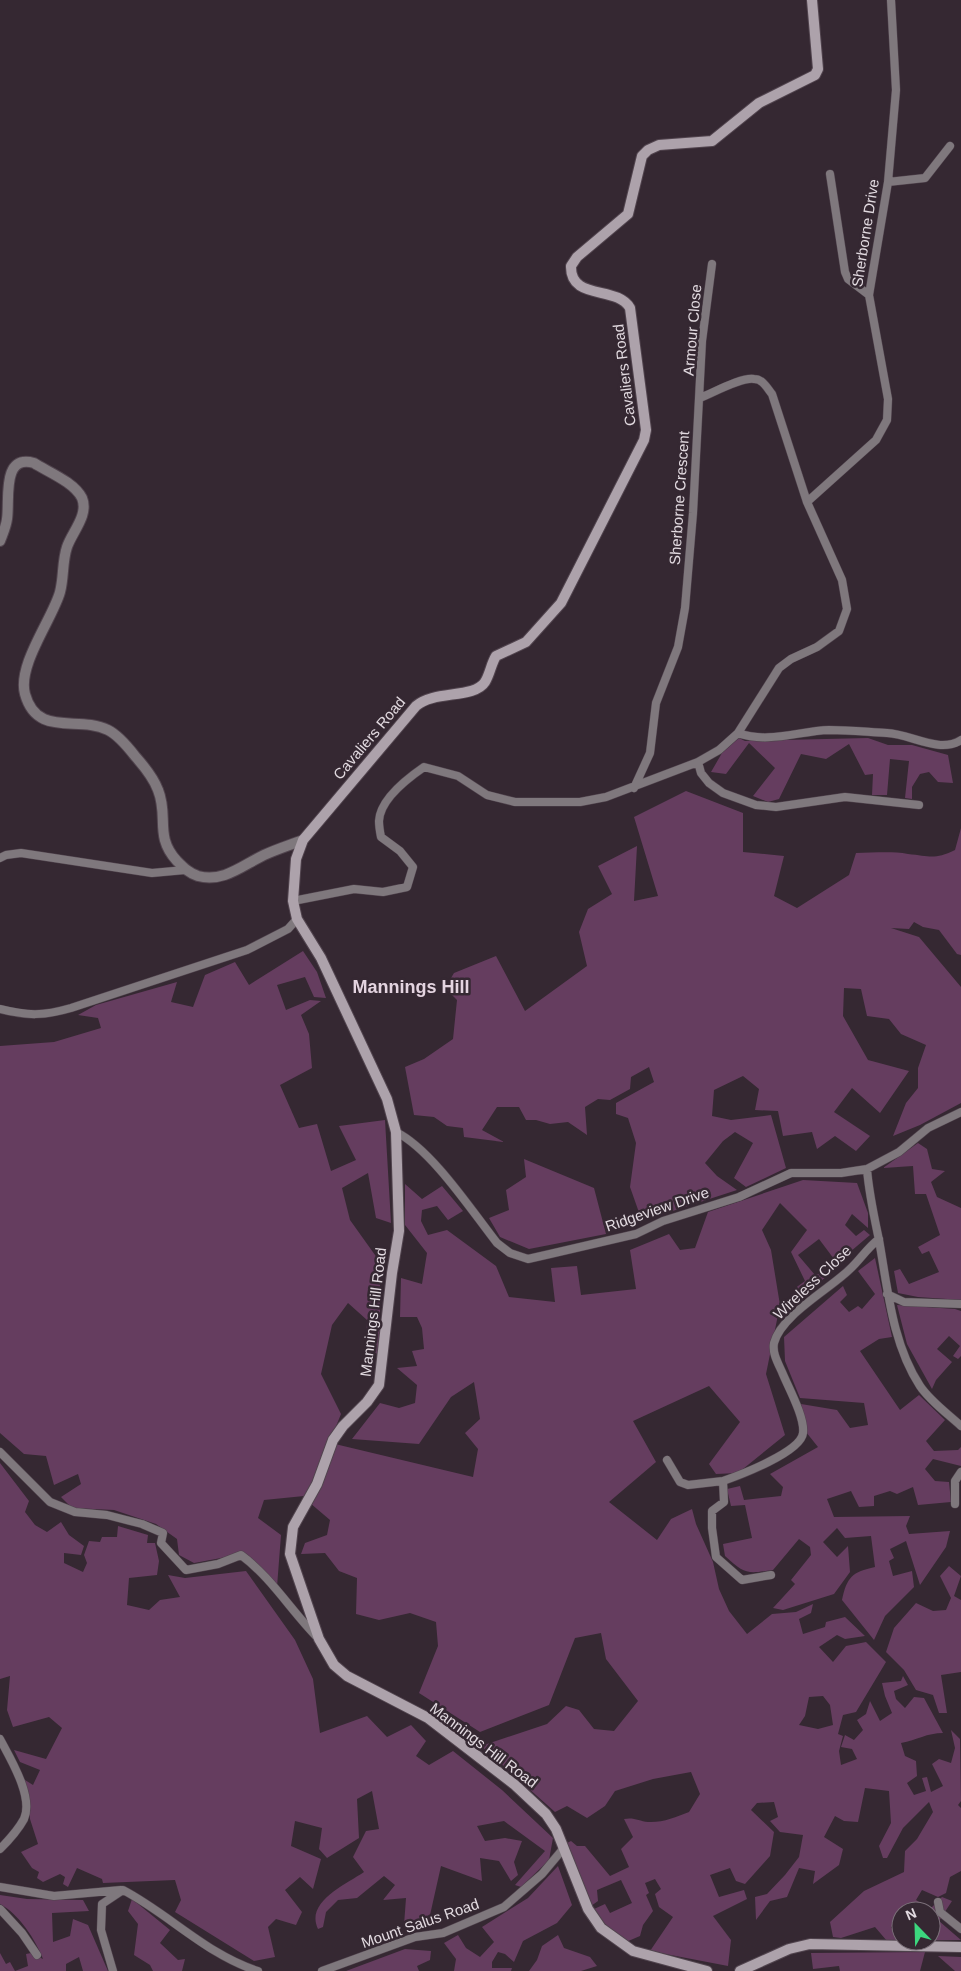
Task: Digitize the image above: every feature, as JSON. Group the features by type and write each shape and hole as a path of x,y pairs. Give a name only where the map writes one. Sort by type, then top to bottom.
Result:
{"main road":[{"name":"Cavaliers Road","path":"303,840 423,699 438,695 474,691 484,683 496,656 526,642 561,603 644,440 646,430 630,308 623,300 582,288 573,277 571,266 577,257 628,214 642,156 648,150 659,145 712,141 759,103 815,75 818,69 812,0"},
{"name":"Mannings Hill Road","path":"303,840 296,859 293,900 297,919 321,958 387,1099 396,1132 399,1231 392,1272 379,1385 367,1402 343,1426 333,1440 317,1484 293,1527 289,1546 290,1554 319,1639 334,1665 347,1676 428,1718 515,1785 546,1814 556,1829 588,1908 601,1928 633,1951 707,1971"},
{"path":"740,1971 789,1949 810,1944 961,1947"}],"street":[{"name":"Sherborne Drive","path":"807,502 876,440 886,420 888,400 869,295 888,182 896,90 891,0"},
{"path":"888,182 925,178 950,146"},
{"path":"830,174 845,272 848,280 869,295"},
{"name":"Armour Close","path":"700,398 702,341 712,264"},
{"path":"293,900 354,889 382,892 407,887 413,867 400,851 381,837 379,819 390,796 408,778 424,767 458,776 487,795 515,802 580,802 606,798 698,762 719,750 738,733 779,668 817,647 839,631 847,609 842,580 807,502 772,394 764,383 756,378 700,398"},
{"name":"Sherborne Crescent","path":"634,788 650,753 656,704 680,640 685,608 693,513 700,398"},
{"path":"0,541 7,517 10,475 14,467 20,462 34,463 73,488 81,497 84,504 82,515 68,545 63,561 59,594 43,625 25,677 24,693 32,711 42,719 91,725 108,730 137,758 158,790 161,805 162,832 168,852 185,870"},
{"path":"738,733 750,737 764,738 831,730 890,733 945,746 961,740"},
{"path":"698,762 701,773 708,783 723,793 756,806 776,807 846,797 919,805"},
{"path":"0,858 6,855 21,853 152,873 185,870 212,878 226,875 266,854 303,840"},
{"path":"0,1009 23,1015 44,1015 71,1008 247,950 288,929 297,919"},
{"name":"Ridgeview Drive","path":"396,1132 408,1138 424,1152 497,1243 510,1253 528,1259 636,1234 662,1221 739,1197 791,1173 840,1173 867,1169 899,1152 928,1128 961,1112"},
{"path":"867,1169 870,1204 887,1294 902,1349 920,1387 961,1426"},
{"name":"Wireless Close","path":"723,1481 752,1470 787,1452 799,1443 803,1433 801,1417 775,1355 774,1344 781,1329 791,1318 851,1269 868,1247 878,1239"},
{"path":"887,1294 904,1302 961,1304"},
{"path":"0,1452 50,1502 74,1512 125,1520 142,1524 164,1533 161,1542 186,1570 218,1564 241,1554 257,1566 298,1618 319,1639"},
{"path":"667,1460 680,1482 688,1485 723,1481 724,1502 712,1510 712,1528 716,1557 742,1580 771,1575"},
{"path":"954,1504 955,1481 961,1472"},
{"path":"0,1739 18,1775 26,1797 25,1817 0,1849"},
{"name":"Mount Salus Road","path":"322,1971 415,1937 443,1933 504,1907 542,1874 563,1849"},
{"path":"0,1887 54,1896 123,1890 147,1903 178,1928 258,1971"},
{"path":"113,1971 101,1930 102,1904 123,1890"},
{"path":"0,1909 22,1933 38,1955"},
{"path":"941,1913 961,1929"}],"shaded area":[{"path":"739,738 745,741 868,738 888,745 912,745 948,755 953,783 938,782 929,772 920,774 912,787 912,799 905,798 909,761 890,759 887,795 872,795 873,774 865,775 849,744 826,759 801,754 779,799 768,802 753,796 775,768 749,743 726,774 711,772 722,753"},
{"path":"686,791 743,813 743,852 784,856 774,896 797,908 849,875 856,853 942,855 955,850 961,828 961,955 957,954 939,930 923,927 914,922 909,929 891,928 919,937 961,987 961,1103 920,1125 893,1136 906,1103 918,1088 918,1068 926,1045 901,1034 889,1019 867,1016 861,989 844,988 843,1016 868,1060 909,1071 880,1113 852,1088 834,1112 870,1136 856,1151 835,1136 817,1149 812,1132 783,1136 778,1111 755,1110 759,1089 743,1076 714,1090 712,1116 731,1120 771,1115 786,1168 746,1187 734,1178 753,1143 735,1132 723,1141 705,1163 717,1176 737,1190 642,1221 630,1187 636,1143 628,1118 616,1114 616,1103 654,1082 649,1067 631,1077 630,1089 610,1100 598,1099 585,1107 587,1135 568,1122 550,1124 536,1120 526,1120 519,1107 497,1107 482,1130 504,1142 464,1137 463,1128 447,1126 434,1117 414,1115 405,1067 424,1059 453,1039 457,1000 445,988 454,973 496,956 525,1011 587,966 579,932 588,909 612,894 598,866 637,846 634,901 658,896 634,817"},
{"path":"303,951 317,972 326,998 314,997 305,977 277,985 286,1010 310,1000 321,1001 301,1015 309,1034 312,1068 280,1085 299,1128 317,1124 331,1171 356,1160 339,1126 385,1120 391,1223 376,1218 368,1173 342,1188 350,1220 380,1262 380,1356 366,1346 367,1320 348,1303 332,1325 321,1374 341,1414 311,1488 304,1496 264,1500 258,1518 281,1535 277,1587 249,1559 232,1556 194,1563 179,1555 177,1539 156,1524 114,1510 72,1508 61,1497 81,1484 78,1474 54,1485 46,1456 24,1454 0,1433 0,1046 54,1042 101,1028 98,1018 78,1015 96,1005 177,982 171,1002 193,1007 205,975 235,962 249,985"},
{"path":"918,1143 927,1149 932,1169 945,1171 931,1182 937,1197 961,1208 961,1300 918,1297 898,1293 894,1271 900,1269 909,1284 939,1272 929,1251 922,1254 918,1247 940,1235 926,1194 915,1194 913,1166 883,1168"},
{"path":"524,1159 594,1188 606,1234 529,1249 500,1237 489,1218 509,1210 506,1190 526,1177"},
{"path":"803,1180 857,1183 868,1213 868,1228 852,1214 845,1225 856,1236 864,1230 870,1235 837,1263 819,1239 798,1255 815,1275 825,1271 827,1276 801,1298 794,1289 805,1281 791,1252 807,1230 780,1203 762,1230 771,1250 780,1305 766,1374 785,1435 738,1473 716,1474 709,1464 740,1422 709,1386 633,1421 656,1462 609,1502 657,1540 671,1519 692,1509 696,1524 713,1562 719,1589 729,1611 747,1634 772,1614 796,1612 813,1604 811,1613 799,1619 803,1634 825,1627 826,1622 845,1617 865,1636 845,1639 837,1635 819,1647 833,1662 846,1646 866,1642 886,1662 856,1712 843,1715 838,1734 843,1736 839,1751 841,1765 857,1759 852,1749 841,1747 845,1735 854,1740 863,1730 857,1720 866,1714 870,1701 880,1721 892,1713 882,1683 901,1681 903,1676 908,1685 894,1691 896,1699 905,1708 914,1697 924,1698 943,1733 932,1734 901,1743 905,1756 916,1761 917,1776 907,1783 914,1795 926,1791 922,1778 927,1777 931,1792 943,1786 932,1764 939,1759 951,1763 955,1748 951,1730 960,1739 961,1801 958,1805 961,1808 961,1871 950,1877 946,1893 938,1897 922,1890 916,1900 918,1901 891,1901 891,1941 887,1941 875,1927 841,1938 833,1937 830,1922 864,1891 904,1872 905,1851 917,1839 933,1812 929,1802 903,1828 887,1858 883,1858 879,1846 891,1823 889,1791 865,1788 858,1822 844,1821 835,1816 824,1837 843,1849 839,1865 813,1884 815,1871 799,1868 787,1897 770,1901 756,1920 755,1897 767,1894 799,1857 803,1835 780,1832 770,1821 778,1817 774,1802 757,1803 751,1810 774,1832 770,1856 745,1884 736,1881 730,1868 710,1875 719,1897 744,1890 747,1899 713,1916 731,1940 728,1966 650,1951 673,1917 659,1907 655,1894 661,1889 655,1879 645,1883 649,1893 646,1895 653,1911 643,1925 640,1936 626,1942 598,1918 594,1909 605,1904 610,1913 632,1903 621,1880 597,1890 598,1901 591,1906 567,1843 571,1841 577,1846 585,1846 610,1876 629,1867 621,1849 633,1837 624,1819 658,1822 689,1812 700,1794 691,1772 653,1779 615,1791 605,1806 587,1818 567,1806 555,1812 481,1746 547,1724 566,1706 579,1710 594,1729 614,1731 638,1701 606,1659 601,1633 575,1638 549,1705 480,1732 419,1693 438,1646 436,1622 410,1613 379,1620 356,1614 357,1578 339,1571 325,1553 301,1554 305,1543 327,1535 330,1520 310,1503 335,1444 473,1477 478,1449 465,1433 480,1419 474,1382 451,1397 419,1444 352,1439 380,1403 399,1408 415,1403 417,1385 397,1368 417,1366 412,1351 424,1349 422,1328 417,1317 400,1317 401,1278 422,1284 427,1253 405,1225 405,1184 422,1199 442,1186 463,1211 448,1220 437,1206 422,1210 421,1221 428,1235 447,1230 496,1266 509,1297 555,1302 551,1268 577,1266 581,1295 636,1289 630,1250 669,1234 680,1250 695,1248 708,1212","holes":["823,1696 830,1705 833,1725 818,1729 799,1725 805,1716 809,1697"]},
{"path":"875,1258 892,1337 879,1339 860,1351 900,1410 919,1395 945,1420 926,1441 934,1451 958,1450 961,1447 961,1466 933,1459 925,1469 935,1481 949,1482 951,1502 918,1505 913,1487 897,1494 890,1491 874,1496 874,1506 859,1507 851,1491 827,1499 834,1517 910,1516 906,1526 909,1534 950,1531 946,1547 920,1585 906,1541 890,1549 894,1558 889,1561 893,1576 912,1571 914,1587 885,1616 874,1640 842,1600 846,1586 852,1577 861,1571 875,1567 871,1536 845,1538 837,1528 823,1542 837,1557 848,1546 850,1572 834,1594 783,1610 773,1608 795,1584 791,1580 811,1555 810,1547 799,1539 773,1570 751,1572 737,1566 725,1556 723,1544 752,1538 745,1505 731,1506 727,1489 740,1486 744,1500 781,1496 783,1487 770,1474 818,1447 806,1432 801,1404 837,1410 850,1428 868,1425 864,1403 800,1398 785,1361 784,1337 843,1286 847,1295 840,1302 849,1312 858,1306 862,1309 875,1294 858,1271"},
{"path":"897,1305 961,1311 961,1356 958,1359 953,1356 960,1346 949,1336 937,1349 952,1362 936,1380 932,1389 907,1344"},
{"path":"0,1463 29,1501 25,1512 35,1525 47,1532 61,1522 69,1535 84,1546 81,1555 64,1553 64,1563 83,1572 87,1563 84,1555 89,1541 100,1542 102,1537 117,1537 118,1526 148,1535 147,1543 155,1543 159,1561 157,1575 129,1578 127,1605 149,1610 160,1600 180,1597 168,1575 185,1578 246,1571 295,1640 313,1679 320,1733 367,1716 387,1737 411,1725 426,1741 416,1756 429,1765 453,1751 502,1790 553,1838 549,1860 521,1887 515,1885 545,1851 504,1821 477,1826 485,1841 505,1838 522,1841 514,1862 518,1875 511,1881 499,1861 480,1858 482,1881 441,1866 428,1924 404,1925 406,1898 383,1900 395,1885 384,1876 357,1898 338,1900 326,1912 323,1927 318,1929 315,1919 322,1903 329,1895 364,1872 353,1857 366,1831 379,1829 372,1791 357,1799 359,1838 327,1858 319,1849 322,1828 295,1821 291,1846 321,1859 313,1889 300,1877 285,1890 302,1912 296,1925 276,1919 268,1927 275,1957 254,1961 175,1912 181,1900 175,1880 103,1883 102,1879 77,1868 68,1887 63,1884 65,1877 60,1874 43,1882 37,1878 39,1872 32,1868 21,1852 38,1844 30,1819 25,1780 33,1785 40,1770 20,1762 14,1750 46,1759 62,1728 49,1717 13,1727 7,1710 10,1676 0,1679"},
{"path":"949,1566 961,1576 954,1596 961,1600 961,1672 941,1675 947,1713 939,1713 933,1695 916,1690 904,1670 886,1652 894,1628 916,1603 933,1611 946,1610 951,1598 940,1576"},
{"path":"558,1866 572,1905 557,1923 523,1941 514,1962 505,1954 498,1952 492,1962 492,1968 512,1968 511,1971 454,1971 456,1959 444,1943 458,1935 466,1948 480,1957 494,1942 482,1927 528,1898"},
{"path":"0,1895 27,1899 83,1900 89,1911 52,1913 53,1942 70,1936 73,1919 88,1925 108,1971 83,1971 79,1957 66,1964 66,1971 15,1971 28,1966 26,1954 31,1953 43,1959 36,1944 20,1920 0,1904"},
{"path":"942,1897 952,1901 941,1918 941,1901 938,1901"},
{"path":"132,1899 170,1930 160,1943 178,1960 185,1959 182,1971 153,1971 150,1965 134,1955 138,1924 128,1911"},
{"path":"941,1923 961,1940 941,1940"},
{"path":"558,1935 564,1948 590,1957 597,1966 581,1971 529,1971 537,1960 542,1946"},
{"path":"405,1949 431,1951 430,1960 417,1966 419,1971 346,1971"},
{"path":"925,1952 920,1971 840,1971 839,1966 813,1969 811,1953"},
{"path":"0,1953 6,1964 10,1962 15,1971 0,1971"},
{"path":"938,1956 961,1957 961,1971 955,1971"}],"district":[{"name":"Mannings Hill","path":"411,987"}]}
